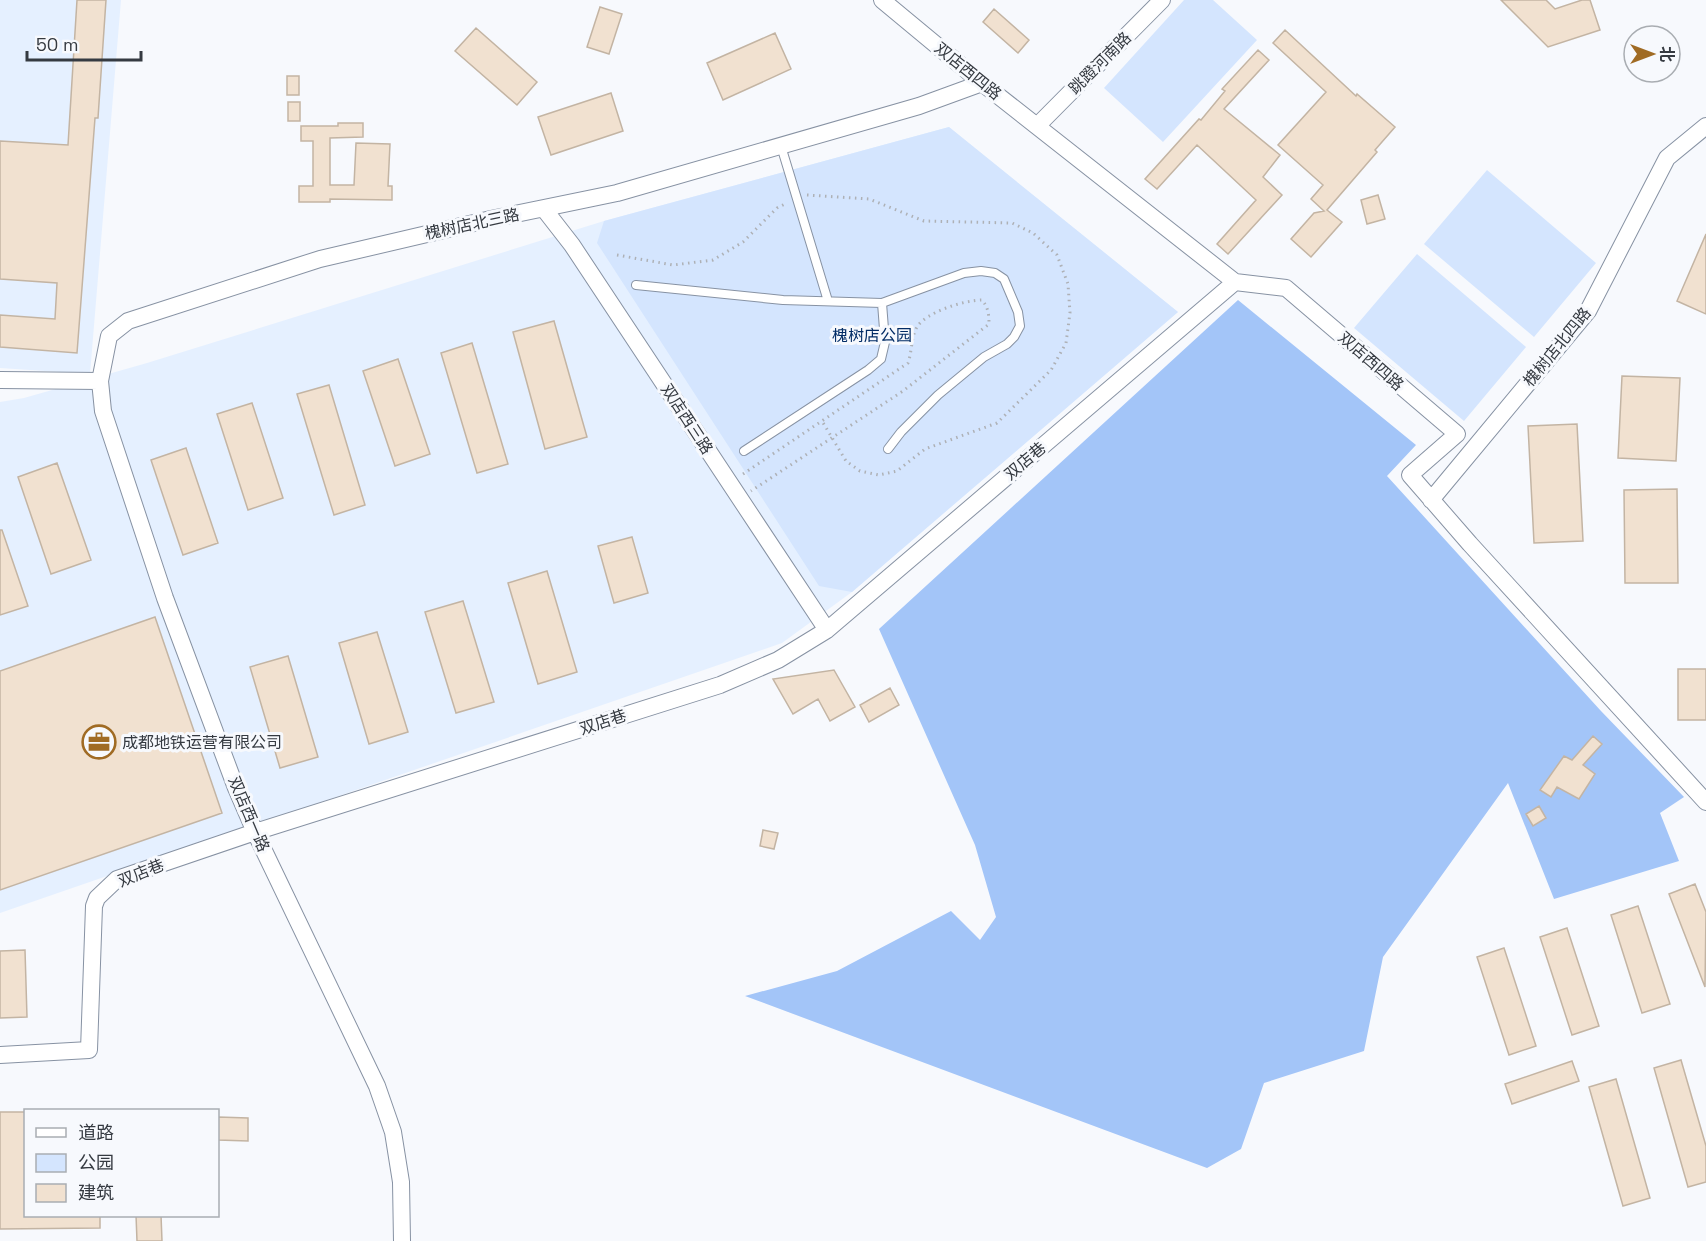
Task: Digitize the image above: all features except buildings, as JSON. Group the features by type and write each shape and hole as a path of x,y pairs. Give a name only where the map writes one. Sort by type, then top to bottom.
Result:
{"street":[{"name":"双店西四路","path":"882,0 982,83 1235,282 1286,288 1457,434 1410,475 1706,802"},
{"name":"跳蹬河南路","path":"1037,126 1162,0"},
{"name":"槐树店北三路","path":"100,381 109,336 128,321 320,260 491,219 617,193 919,106 982,83"},
{"name":"槐树店北四路","path":"1431,500 1588,311 1667,158 1706,126"},
{"name":"双店西三路","path":"544,209 572,244 827,630"},
{"name":"双店巷","path":"0,1055 88,1050 94,906 97,898 117,879 255,832 720,685 778,660 827,630 1235,282"},
{"path":"0,380 100,381"},
{"name":"双店西一路","path":"100,381 104,411 165,598 236,788 377,1086 393,1132 401,1182 402,1241"}],"lane":[{"path":"781,146 828,301"},
{"path":"636,285 783,300 882,303 964,273 981,271 995,273 1004,279 1018,312 1020,326 1014,337 1007,344 984,357 938,395 901,432 888,449"},
{"path":"744,451 868,370 881,359 885,342 882,303"}],"path":[{"path":"729,483 908,363 916,328 922,320 946,308 973,300 982,300 986,305 989,324 903,391 740,499"}],"shaded area":[{"path":"0,0 121,0 90,374 0,368"},
{"path":"949,127 1178,312 852,592 782,643 0,913 0,402 24,398 147,363 604,221"},
{"path":"1238,300 1416,445 1387,476 1601,711 1684,797 1660,813 1679,861 1554,899 1508,783 1383,957 1364,1051 1264,1083 1241,1149 1207,1168 745,996 837,971 951,911 980,940 996,917 975,845 879,629"}],"green space":[{"path":"1184,0 1213,0 1257,40 1163,142 1104,88"},
{"name":"槐树店公园","path":"949,127 1178,312 852,592 819,586 597,243 604,221"},
{"path":"1487,170 1596,263 1534,337 1424,244"},
{"path":"1417,254 1526,347 1464,421 1354,328"}],"place":[{"name":"成都地铁运营有限公司","path":"99,742"}]}
